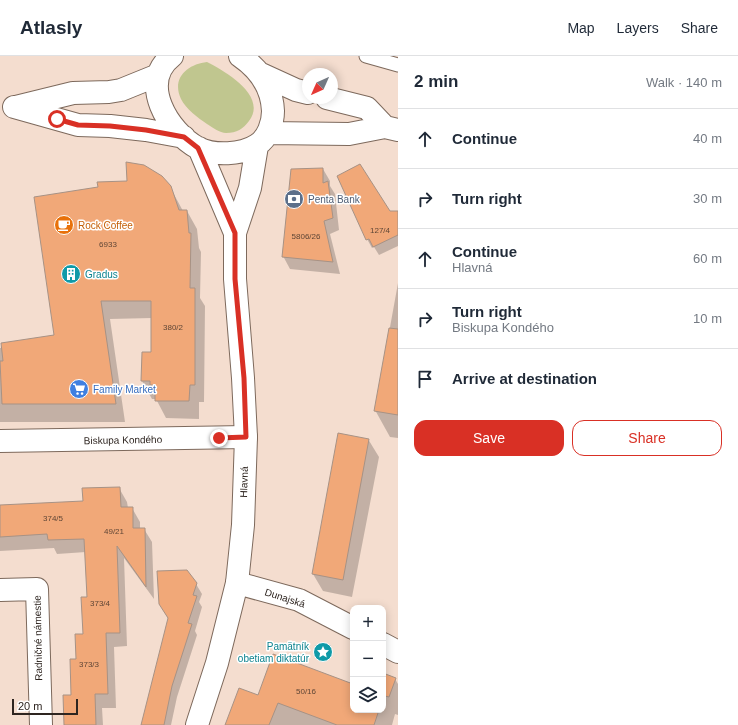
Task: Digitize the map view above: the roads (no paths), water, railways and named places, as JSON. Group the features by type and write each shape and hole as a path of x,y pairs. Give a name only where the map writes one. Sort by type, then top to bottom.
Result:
{"main road":[{"path":"171,56 158,75 157,93 162,110 171,123 191,143 235,233"},
{"path":"235,233 250,188 262,139 273,118 272,101 269,89 261,74 249,62 240,56"},
{"path":"261,74 302,92"},
{"path":"7,107 73,93 109,92 121,90 158,75"},
{"path":"338,101 367,108 391,129"},
{"path":"7,107 78,125 110,126 146,130 191,143 218,154 238,153 262,139 349,134 391,129"},
{"name":"Hlavná","path":"197,725 217,663 237,583 243,525 246,437 244,378 235,279 235,233"},
{"name":"Biskupa Kondého","path":"0,441 246,437"},
{"name":"Dunajská","path":"237,583 299,600 350,626"},
{"name":"Radničné námestie","path":"0,590 37,589 41,725"},
{"path":"386,646 398,652"}],"lane":[{"path":"366,56 398,65"}],"place":[{"name":"Penta Bank","path":"294,199"},
{"name":"Rock Coffee","path":"64,225"},
{"name":"Gradus","path":"71,274"},
{"name":"Family Market","path":"79,389"},
{"name":"Pamätník obetiam diktatúr","path":"323,652"}]}
